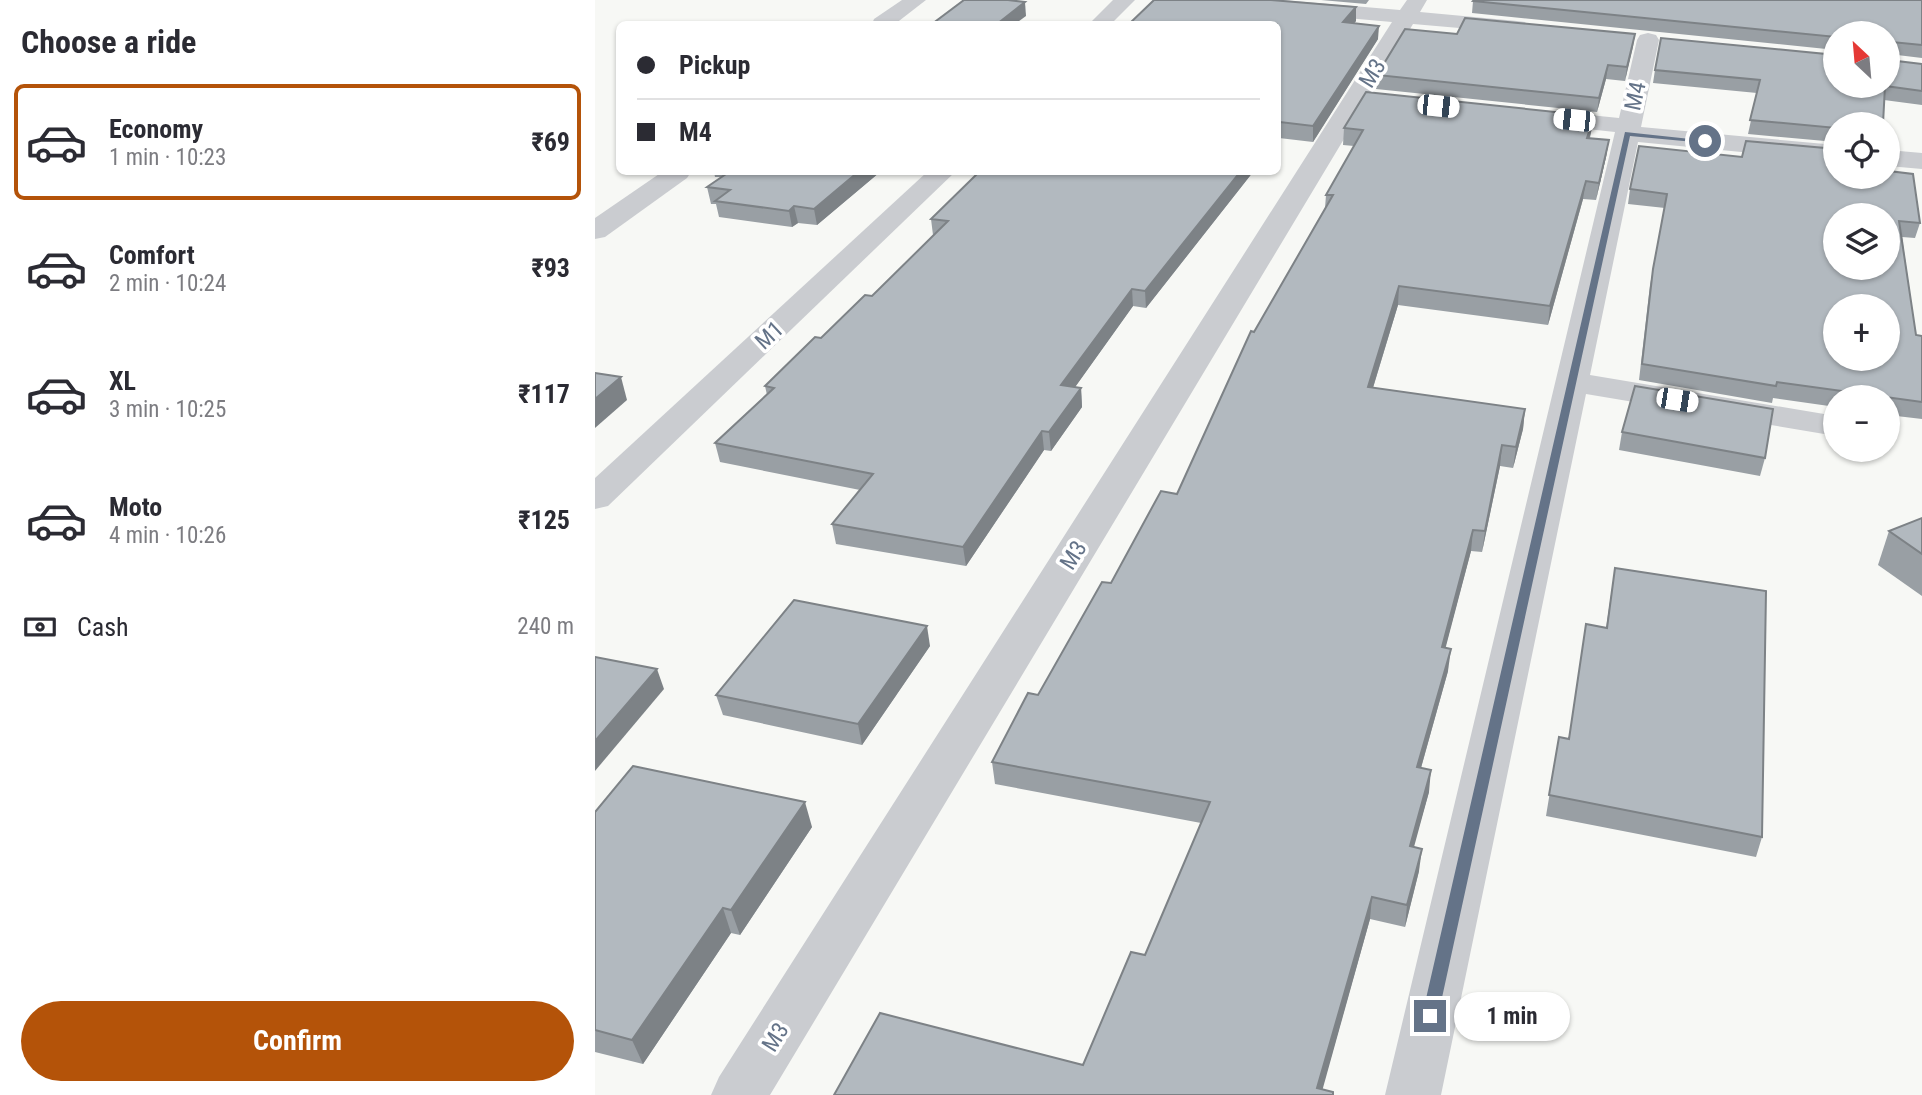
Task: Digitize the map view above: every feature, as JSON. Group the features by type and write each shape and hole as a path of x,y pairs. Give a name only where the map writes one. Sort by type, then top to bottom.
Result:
{"street":[{"path":"886,21 916,0"},
{"path":"1102,21 1125,0"},
{"path":"1212,0 1412,8 1541,29"},
{"name":"M3","path":"739,1095 1370,98 1412,8"},
{"name":"M4","path":"1413,1095 1648,40"},
{"path":"1520,114 1628,130 1823,152"},
{"path":"1900,159 1922,161"},
{"path":"595,231 607,213 673,175"},
{"name":"M1","path":"595,498 940,175"},
{"path":"1571,382 1823,424"}],"building":[{"path":"964,0 1025,2 1001,21 936,21"},
{"path":"1154,0 1271,0 1356,7 1343,22 1379,26 1313,126 1281,122 1281,21 1132,21"},
{"path":"1922,0 1922,45 1901,43 1901,21 1823,21 1823,36 1473,1"},
{"path":"1465,18 1635,34 1627,67 1608,65 1599,98 1377,75 1405,29 1457,34"},
{"path":"1661,38 1823,54 1823,98 1884,98 1884,112 1823,112 1823,127 1750,120 1760,80 1655,70"},
{"path":"1901,61 1922,64 1922,91 1901,88"},
{"path":"1366,92 1594,116 1587,138 1609,140 1599,183 1586,181 1550,306 1399,286 1368,387 1525,409 1516,447 1502,445 1485,531 1473,530 1442,647 1451,649 1417,767 1431,770 1410,846 1422,849 1407,905 1372,897 1317,1088 1333,1092 1333,1095 834,1095 880,1013 1083,1065 1131,952 1145,955 1210,802 992,762 1028,693 1038,695 1102,582 1111,583 1161,491 1177,494 1251,331 1254,332 1333,195 1326,195 1363,130 1344,128"},
{"path":"1746,141 1823,148 1823,189 1900,189 1900,172 1913,174 1920,223 1900,221 1900,203 1823,203 1823,280 1900,280 1900,228 1916,335 1922,336 1922,402 1900,399 1900,385 1823,385 1823,388 1777,382 1776,386 1642,364 1653,269 1667,194 1630,189 1639,146 1742,157"},
{"path":"725,175 854,175 814,209 794,206 789,211 715,201 730,190 707,187"},
{"path":"976,175 1238,175 1145,291 1132,289 1061,385 1081,388 1049,432 1042,431 963,547 832,524 873,474 715,443 774,388 765,386 815,337 821,338 865,295 872,296 948,221 931,219"},
{"path":"595,373 621,377 595,399"},
{"path":"1635,386 1773,409 1765,458 1622,432"},
{"path":"1922,518 1922,554 1889,531"},
{"path":"1615,568 1766,591 1762,837 1549,795 1559,737 1569,739 1586,624 1607,628"},
{"path":"794,600 927,626 858,724 716,695"},
{"path":"595,657 657,669 595,741"},
{"path":"633,766 805,802 731,910 723,908 632,1040 595,1030 595,812"}],"route":[{"path":"1430,1016 1627,134 1705,141"}]}
